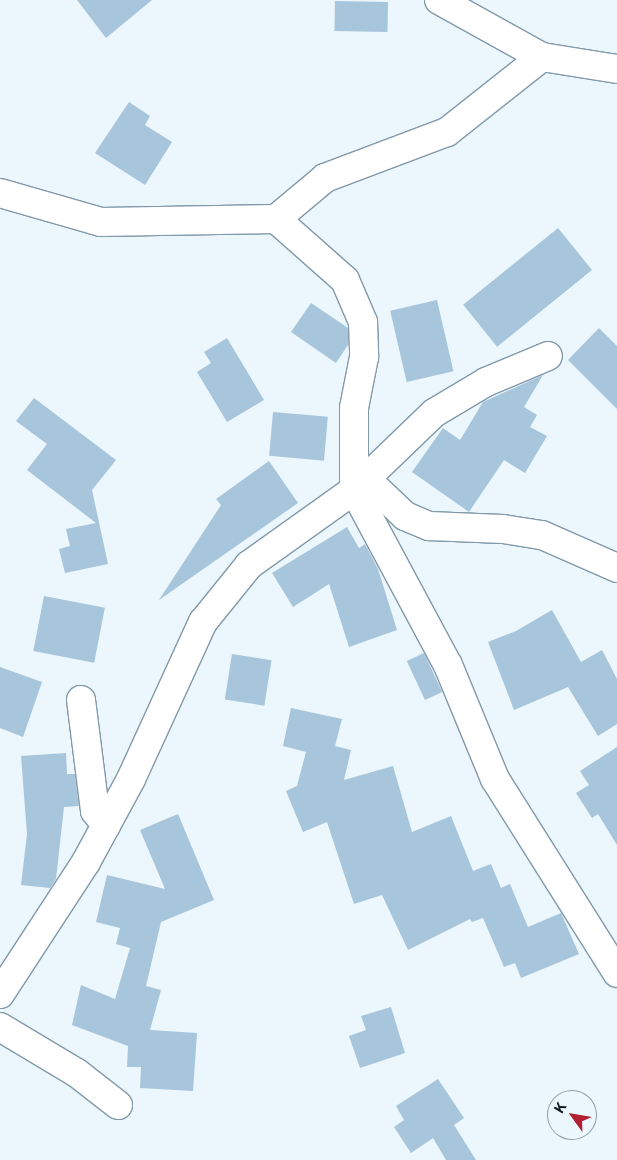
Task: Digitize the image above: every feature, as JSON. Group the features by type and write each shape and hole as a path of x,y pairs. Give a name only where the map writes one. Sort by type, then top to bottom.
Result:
{"street":[{"path":"439,0 542,57 617,69"},
{"path":"0,193 100,222 276,218 325,178 448,132 542,57"},
{"path":"276,218 345,280 363,322 364,357 354,408 360,484 448,665 495,779 617,973"},
{"path":"0,994 86,862 203,622 249,565 360,484 434,413 486,382 548,356"},
{"path":"360,484 405,516 429,526 503,529 542,535 617,568"},
{"path":"81,700 95,811 106,824"},
{"path":"0,1027 77,1073 118,1105"}],"building":[{"path":"77,0 152,0 106,38"},
{"path":"335,1 388,2 387,32 334,31"},
{"path":"129,102 150,116 145,125 172,142 145,185 95,153"},
{"path":"558,228 592,270 497,347 463,305"},
{"path":"437,300 453,371 407,382 390,311"},
{"path":"311,303 348,328 348,345 336,363 291,332"},
{"path":"599,328 617,346 617,409 568,360"},
{"path":"227,338 264,400 227,422 197,372 211,363 204,352"},
{"path":"543,375 524,407 537,415 530,427 547,436 525,473 504,460 469,512 412,472 443,428 460,440 483,402"},
{"path":"34,398 116,460 92,490 108,564 65,573 59,549 70,546 66,529 96,523 27,470 47,444 16,421"},
{"path":"273,412 328,417 324,461 269,456"},
{"path":"269,461 298,503 159,600 221,505 216,499"},
{"path":"347,527 359,548 365,544 378,569 397,630 349,647 329,584 293,607 272,573"},
{"path":"44,596 105,608 94,663 33,651"},
{"path":"552,610 581,662 602,650 617,679 617,724 598,736 568,687 514,710 488,642 516,631"},
{"path":"424,653 442,692 425,700 407,661"},
{"path":"232,654 272,660 264,706 225,699"},
{"path":"0,667 42,682 23,737 0,728"},
{"path":"291,708 342,719 335,746 351,750 344,780 393,766 412,832 451,816 473,871 491,864 501,888 510,884 528,927 561,913 579,954 521,978 515,963 504,967 483,918 472,922 470,919 408,950 382,895 354,904 327,822 303,832 286,791 297,786 306,752 283,746"},
{"path":"617,747 617,845 598,814 592,818 576,793 589,785 580,771"},
{"path":"66,753 67,774 75,774 79,806 64,807 56,879 50,888 21,885 27,834 21,756"},
{"path":"178,814 214,900 161,922 146,986 161,990 150,1030 197,1033 193,1091 140,1088 141,1067 127,1067 128,1046 72,1025 81,985 115,999 130,948 116,944 120,928 96,922 107,875 165,889 140,830"},
{"path":"391,1007 405,1053 360,1068 349,1036 366,1030 361,1016"},
{"path":"438,1079 464,1118 454,1125 476,1160 446,1160 433,1138 411,1153 394,1127 404,1120 396,1106"}]}
